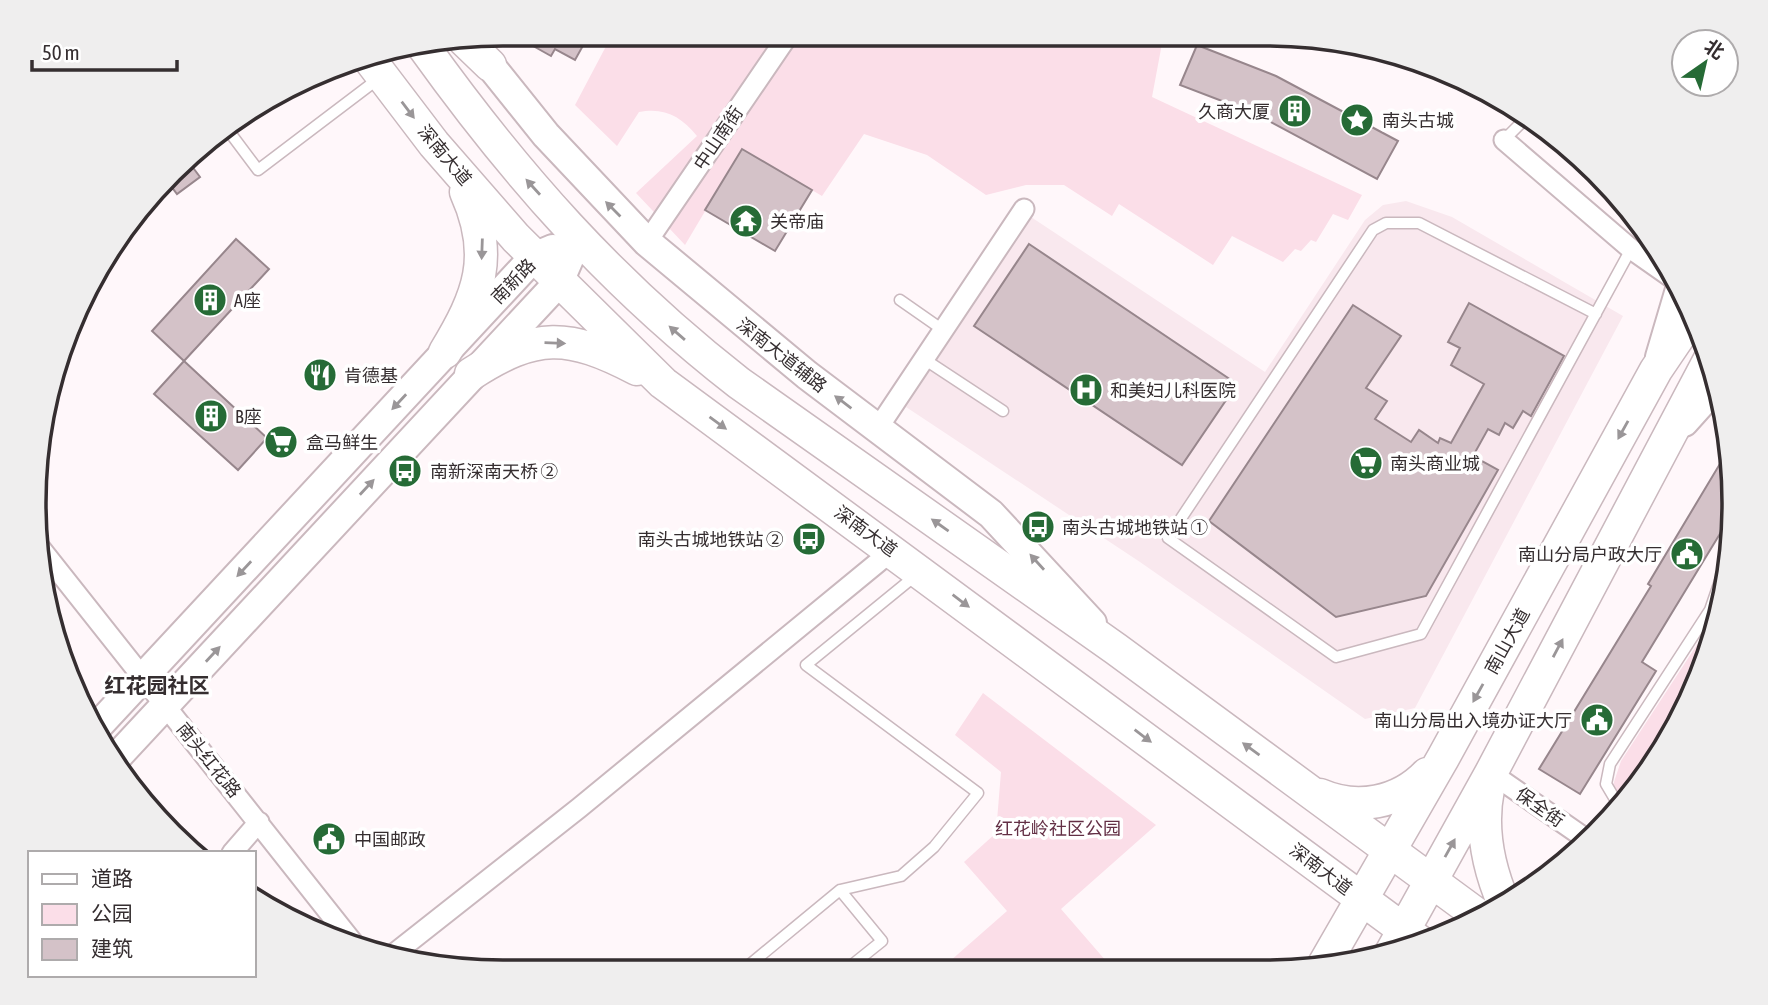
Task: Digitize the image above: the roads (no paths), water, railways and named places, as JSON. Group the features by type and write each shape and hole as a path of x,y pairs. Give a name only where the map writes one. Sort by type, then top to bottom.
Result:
{"main road":[{"path":"473,46 490,65"},
{"path":"427,52 515,167 643,305 739,383 1116,649 1471,910"},
{"name":"深南大道辅路","path":"490,65 595,190 647,242 724,309 991,514 1116,649"},
{"name":"深南大道","path":"375,66 434,144 534,257 663,383 893,550 1361,898 1402,938"},
{"path":"434,144 464,189 482,238 479,279 474,297 445,352"},
{"name":"南新路","path":"102,722 534,257 578,238"},
{"name":"南新路","path":"121,753 559,282 578,238"},
{"path":"1656,370 1675,300"},
{"name":"南山大道","path":"1329,955 1388,849 1443,758 1656,370 1687,325"},
{"path":"471,374 519,347 549,342 587,347 663,383"},
{"path":"1409,936 1432,881 1703,372"},
{"path":"1671,437 1709,394"},
{"path":"1306,789 1331,800 1356,805 1380,801 1419,782 1443,758"},
{"path":"1491,773 1484,832 1489,862 1500,894"}],"street":[{"name":"中山南街","path":"647,242 781,46"},
{"path":"1504,140 1657,268"},
{"path":"878,428 1024,209"},
{"path":"401,948 579,808 893,550"},
{"name":"南头红花路","path":"49,559 344,931"},
{"name":"保全街","path":"1491,773 1580,835"},
{"path":"234,851 259,822"}],"lane":[{"path":"232,135 258,170 375,66"},
{"path":"1504,140 1520,124"},
{"path":"1595,314 1419,223 1387,223 1373,230 1168,538 1336,657 1421,635 1595,314 1636,253 1643,247"},
{"path":"900,300 943,330"},
{"path":"924,359 1003,411"},
{"path":"755,960 840,890 901,876 934,847 978,793 806,665 921,571"},
{"path":"1614,798 1606,784 1610,764 1706,623"},
{"path":"840,890 882,941 859,960"}],"place":[{"name":"久商大厦","path":"1295,111"},
{"name":"南头古城","path":"1357,120"},
{"name":"关帝庙","path":"746,221"},
{"name":"A座","path":"210,300"},
{"name":"肯德基","path":"320,375"},
{"name":"和美妇儿科医院","path":"1086,390"},
{"name":"B座","path":"211,416"},
{"name":"盒马鲜生","path":"281,442"},
{"name":"南头商业城","path":"1366,463"},
{"name":"南新深南天桥 ②","path":"405,471"},
{"name":"南头古城地铁站 ①","path":"1038,527"},
{"name":"南头古城地铁站 ②","path":"809,539"},
{"name":"南山分局户政大厅","path":"1687,554"},
{"name":"南山分局出入境办证大厅","path":"1597,720"},
{"name":"中国邮政","path":"329,839"}],"district":[{"name":"红花园社区","path":"157,685"}],"park label":[{"name":"红花岭社区公园","path":"1058,828"}]}
